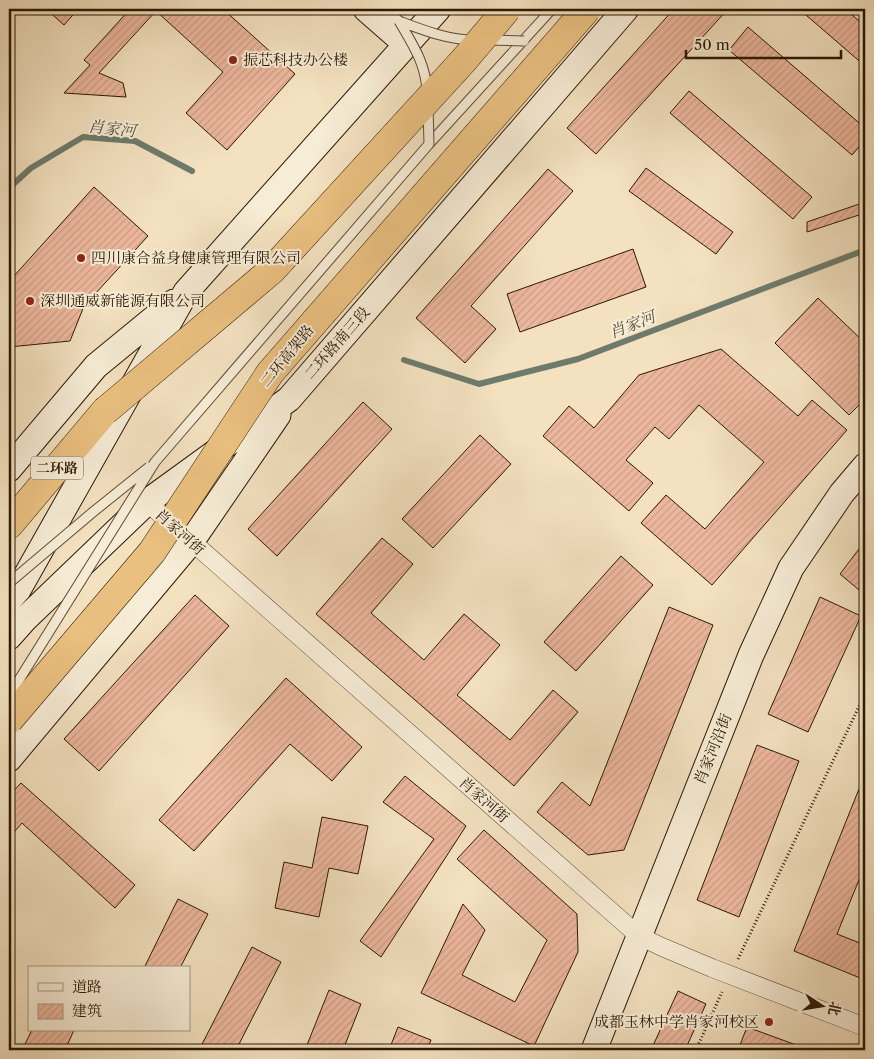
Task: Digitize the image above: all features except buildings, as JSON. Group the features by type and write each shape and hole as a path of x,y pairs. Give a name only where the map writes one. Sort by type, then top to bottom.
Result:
{"highway":[{"name":"二环路","path":"9,525 105,412 272,270 464,60 507,9"},
{"name":"二环高架路","path":"9,720 152,552 270,373 587,9"}],"main road":[{"path":"366,9 403,32"},
{"name":"二环路南三段","path":"9,637 25,619 147,502 288,399 626,9"},
{"path":"9,600 18,590 186,292 403,32 432,10"},
{"path":"9,469 96,366 186,292"},
{"path":"9,759 191,542 288,399"},
{"name":"肖家河沿街","path":"594,1050 750,655 791,568 842,493 865,466"}],"street":[{"name":"肖家河街","path":"147,502 639,936 730,975 865,1027"}],"lane":[{"path":"385,9 403,32 421,61 427,81 429,144"},
{"path":"9,696 155,462 429,144 552,9"},
{"path":"403,32 439,35 464,40 524,41"},
{"path":"9,583 92,512 155,462"}],"path":[{"path":"696,1050 865,694"}],"waterway":[{"name":"肖家河","path":"9,188 31,168 83,137 135,141 192,171"},
{"name":"肖家河","path":"404,360 479,384 578,359 865,250"}],"place":[{"name":"振芯科技办公楼","path":"233,60"},
{"name":"四川康合益身健康管理有限公司","path":"81,258"},
{"name":"深圳通威新能源有限公司","path":"30,301"},
{"name":"成都玉林中学肖家河校区","path":"769,1022"}]}
